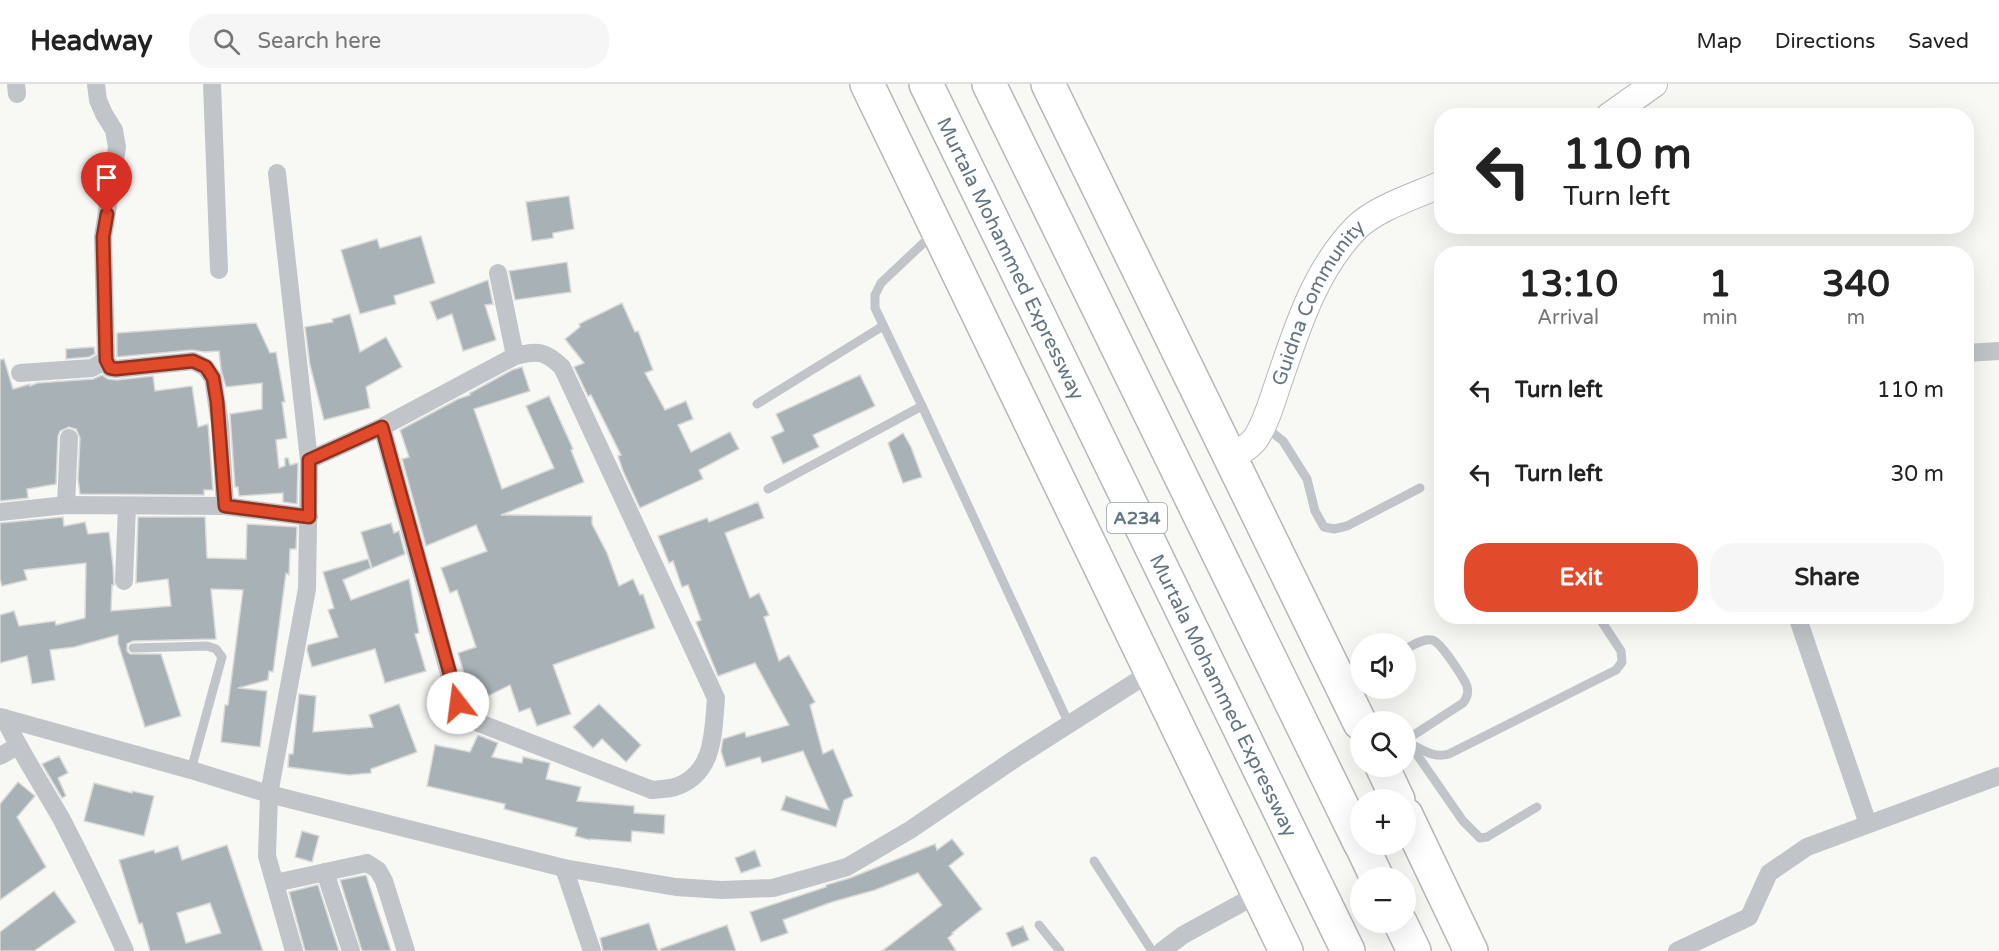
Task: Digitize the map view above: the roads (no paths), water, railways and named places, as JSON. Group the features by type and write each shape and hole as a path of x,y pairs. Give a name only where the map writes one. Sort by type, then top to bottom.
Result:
{"highway":[{"path":"867,84 1286,951"},
{"name":"Murtala Mohammed Expressway","path":"926,84 1348,951"},
{"name":"A234","path":"989,84 1350,822"},
{"path":"1048,84 1230,457 1350,676"},
{"path":"1416,836 1471,951"},
{"path":"1405,933 1414,951"}],"street":[{"path":"96,84 98,100 114,130 117,147 103,237 106,360 110,368 116,369 193,361 206,367 213,378 217,402 225,506"},
{"path":"212,84 219,270"},
{"path":"1620,108 1654,84"},
{"path":"277,173 309,460 307,589 269,794 267,856 294,951"},
{"name":"Guidna Community","path":"1230,457 1257,438 1300,320 1328,262 1357,227 1379,212 1434,188"},
{"path":"498,273 515,356"},
{"path":"1974,353 1999,351"},
{"path":"309,460 382,427 515,356 531,352 548,354 562,367 716,698 709,756 696,774 676,787 652,790 479,723 465,715 458,703 382,427"},
{"path":"20,373 92,368 106,360"},
{"path":"66,505 69,438"},
{"path":"0,512 66,505 225,506 309,517"},
{"path":"124,582 127,506"},
{"path":"1800,624 1868,824"},
{"path":"2,718 269,794 564,868 676,887 722,890 774,888 847,867 909,830 1151,672"},
{"path":"2,718 88,870 125,951"},
{"path":"0,756 18,746"},
{"path":"1677,951 1749,917 1768,873 1807,847 1999,776"},
{"path":"275,883 367,863 378,870 384,880 406,951"},
{"path":"564,868 592,951"},
{"path":"325,872 351,951"},
{"path":"1162,951 1183,935 1258,894"}],"lane":[{"path":"938,230 881,283 875,295 875,309 1069,724"},
{"path":"757,404 883,326"},
{"path":"768,489 922,406"},
{"path":"1263,424 1284,441 1307,479 1315,512 1324,527 1334,529 1347,526 1420,488"},
{"path":"1416,746 1440,757 1449,754 1616,670 1622,662 1621,651 1604,624"},
{"path":"1416,644 1431,640 1440,644 1467,686 1468,697 1463,703 1416,736"},
{"path":"133,648 207,646 216,649 222,657 191,770"},
{"path":"1416,755 1463,821 1480,838 1486,837 1537,807"},
{"path":"1094,861 1152,951"},
{"path":"1039,925 1060,951"}]}
